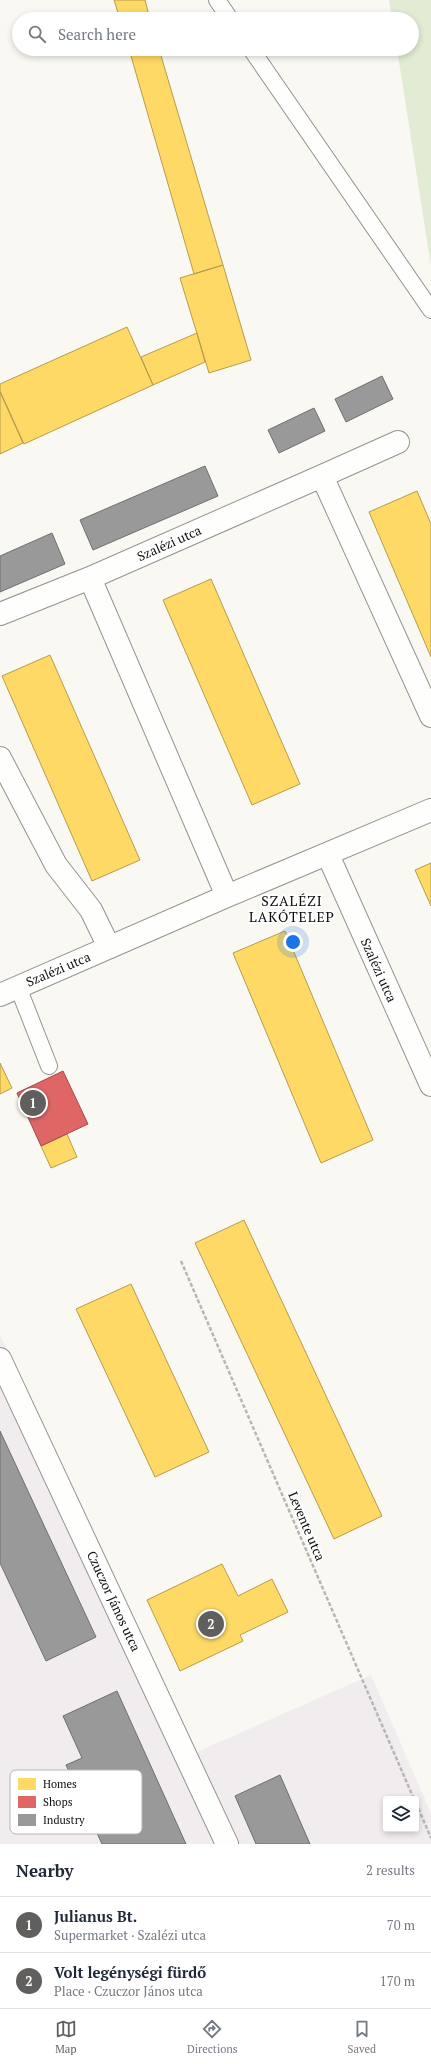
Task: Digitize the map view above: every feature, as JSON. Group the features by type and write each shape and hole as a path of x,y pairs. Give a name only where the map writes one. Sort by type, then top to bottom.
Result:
{"street":[{"name":"Szalézi utca","path":"0,614 90,578 398,442"},
{"path":"322,476 431,716"},
{"path":"90,578 227,896"},
{"path":"0,758 56,865 91,910 109,947"},
{"name":"Szalézi utca","path":"9,991 227,896 431,810"},
{"name":"Szalézi utca","path":"328,854 431,1085"},
{"name":"Czuczor János utca","path":"0,1359 226,1844"}],"lane":[{"path":"217,0 225,12"},
{"path":"256,56 431,310"},
{"path":"9,991 49,1066"}],"path":[{"name":"Levente utca","path":"181,1261 413,1796"},
{"path":"419,1810 431,1838"}],"shaded area":[{"path":"0,1336 197,1752 371,1675 431,1813 431,1844 0,1844"}],"green space":[{"path":"389,0 431,0 431,266 398,56 419,56 419,12 391,12"}],"building: Homes":[{"path":"114,0 145,0 148,12 118,12"},
{"path":"131,56 161,56 223,265 194,274"},
{"path":"223,265 251,360 209,373 180,278"},
{"path":"127,327 153,385 24,444 0,391 0,384"},
{"path":"197,333 205,362 153,385 141,357"},
{"path":"0,392 23,443 0,454"},
{"path":"417,491 431,524 431,657 369,512"},
{"path":"211,579 300,784 252,805 163,600"},
{"path":"50,655 140,860 92,881 2,676"},
{"path":"431,863 431,906 415,870"},
{"path":"285,931 373,1140 321,1163 233,953"},
{"path":"0,1063 12,1088 0,1094"},
{"path":"67,1134 77,1157 51,1168 41,1146"},
{"path":"244,1220 382,1516 334,1539 195,1243"},
{"path":"131,1284 209,1452 155,1477 76,1309"},
{"path":"222,1564 238,1596 272,1579 288,1612 240,1635 243,1641 180,1671 147,1600"}],"building: Shops":[{"path":"63,1071 88,1124 41,1146 17,1093"}],"building: Industry":[{"path":"382,376 393,399 346,422 335,399"},
{"path":"314,408 325,431 279,453 268,430"},
{"path":"205,466 218,496 93,550 80,520"},
{"path":"52,533 65,564 0,592 0,556"},
{"path":"0,1431 96,1637 46,1661 0,1563"},
{"path":"117,1691 186,1844 102,1844 97,1834 142,1834 142,1770 68,1770 66,1765 82,1758 63,1716"},
{"path":"280,1775 310,1844 256,1844 235,1796"}],"place":[{"name":"Julianus Bt.","path":"33,1103"},
{"name":"Volt legénységi fürdő","path":"211,1624"}],"district":[{"name":"SZALÉZI LAKÓTELEP","path":"292,910"}]}
